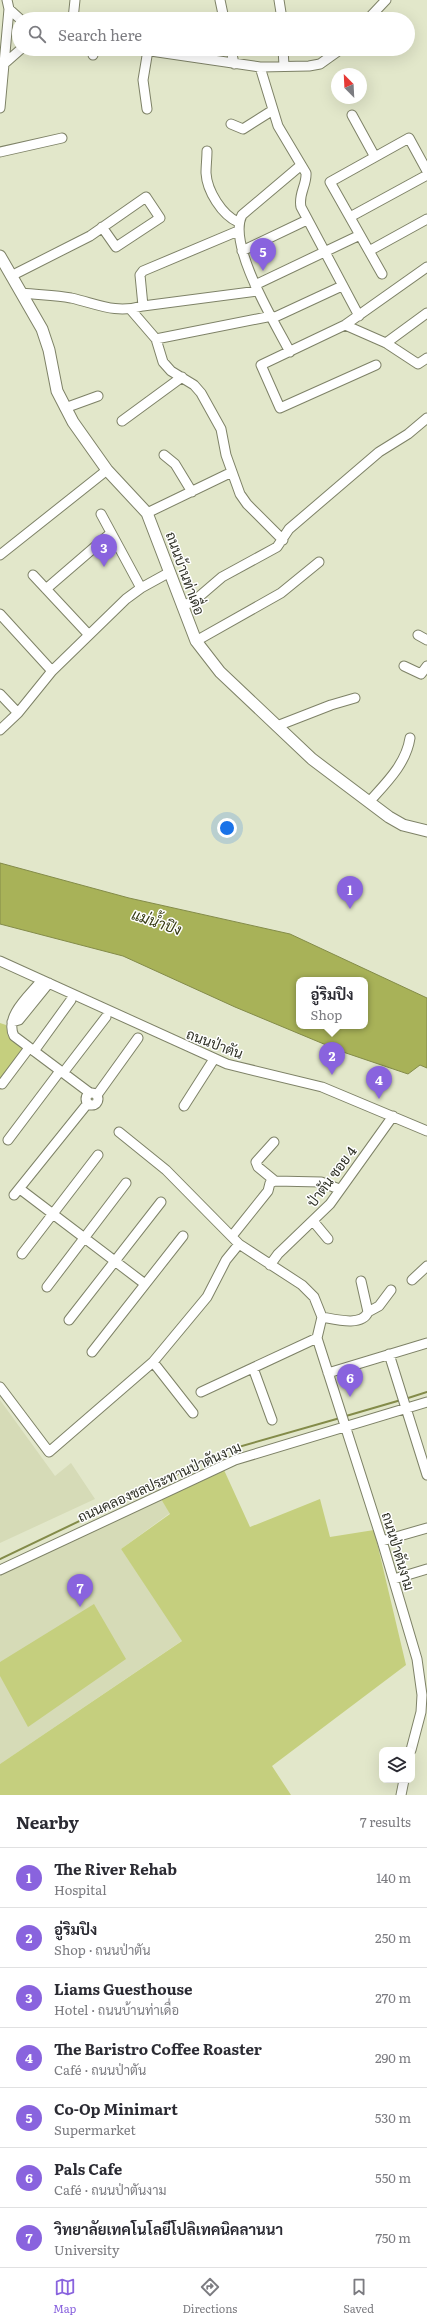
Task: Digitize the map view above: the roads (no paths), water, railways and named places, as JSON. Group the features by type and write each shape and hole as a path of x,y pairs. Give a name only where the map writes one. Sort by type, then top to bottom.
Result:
{"street":[{"path":"74,12 75,0"},
{"path":"220,0 223,12"},
{"path":"279,0 281,12"},
{"path":"375,12 386,0"},
{"path":"8,4 14,12"},
{"path":"0,108 8,4"},
{"path":"3,64 13,56"},
{"path":"147,56 143,80 147,109"},
{"path":"185,56 260,67 320,64 331,56"},
{"path":"232,56 234,64"},
{"path":"283,56 284,66"},
{"path":"260,67 278,126 300,166 306,173 307,181 299,199 308,220 359,316"},
{"path":"231,124 243,129 273,110"},
{"path":"352,115 375,157"},
{"path":"0,152 62,138"},
{"path":"382,274 330,182 409,138 427,171"},
{"path":"207,151 206,174 208,184 224,211 238,226"},
{"path":"290,352 257,288 242,251 238,226 242,215 300,166"},
{"path":"350,217 427,175"},
{"path":"11,276 90,236 102,227 146,197 160,218 116,247 102,227"},
{"path":"369,251 427,219"},
{"path":"242,251 308,220"},
{"path":"144,306 140,275 143,271 238,226"},
{"path":"22,293 72,298 102,308 131,310 144,306 257,288 360,235"},
{"name":"ถนนบ้านท่าเดื่อ","path":"0,256 42,329 49,350 57,391 65,408 107,470 147,513 196,641 220,672 312,759 369,802 403,825 427,831"},
{"path":"376,365 280,408 261,365 345,326 427,267"},
{"path":"156,339 272,317 342,286"},
{"path":"131,310 156,339 163,362 171,371 194,385 201,393 221,429 240,494 247,504 283,540"},
{"path":"386,343 427,313"},
{"path":"345,326 386,343 418,364 427,358"},
{"path":"122,421 182,377"},
{"path":"65,408 98,396"},
{"path":"182,606 194,602 222,577 278,548 290,528 379,452 408,434 427,418"},
{"path":"164,455 175,464 192,492"},
{"path":"147,513 192,492 231,467"},
{"path":"0,555 107,470"},
{"path":"100,514 141,588"},
{"path":"46,589 111,533"},
{"path":"196,641 281,593 319,562"},
{"path":"0,730 18,713 52,671 126,599 141,588 170,572"},
{"path":"33,575 90,635"},
{"path":"0,614 52,671"},
{"path":"418,635 427,640"},
{"path":"404,666 421,674 427,666"},
{"path":"0,694 18,713"},
{"path":"277,726 331,705 355,698"},
{"path":"369,802 401,764 409,749 410,738"},
{"name":"ถนนป่าตัน","path":"0,961 214,1059 239,1068 322,1087 427,1131"},
{"path":"45,981 13,1016 11,1030 14,1036 93,1094 97,1103 92,1105 88,1103 17,1192 52,1214 145,1284"},
{"path":"2,1084 32,1050 71,1000"},
{"path":"8,1140 106,1017"},
{"path":"93,1094 138,1038"},
{"path":"184,1106 214,1059"},
{"name":"ป่าตัน ซอย 4","path":"270,1265 330,1204 339,1189 393,1116"},
{"path":"119,1132 166,1170 239,1244 302,1285 314,1297 322,1318 317,1338 202,1392"},
{"path":"274,1142 256,1162 258,1167 275,1181"},
{"path":"22,1254 98,1155"},
{"path":"232,1236 268,1191 270,1183 275,1181 322,1182 339,1189"},
{"path":"47,1287 126,1183"},
{"path":"69,1320 161,1202"},
{"path":"313,1221 328,1239"},
{"path":"92,1352 183,1236"},
{"path":"0,1387 49,1452 153,1362 207,1297 226,1260 239,1244"},
{"path":"412,1280 427,1266"},
{"path":"361,1281 368,1312"},
{"path":"322,1318 360,1320 366,1316 368,1312 379,1306 391,1290"},
{"name":"ถนนป่าตันงาม","path":"317,1338 394,1579 417,1659 422,1695 421,1712 413,1747"},
{"path":"328,1373 427,1343"},
{"path":"389,1354 402,1391 427,1474"},
{"path":"153,1362 193,1413"},
{"path":"253,1368 272,1420"},
{"name":"ถนนคลองชลประทานป่าตันงาม","path":"0,1570 235,1460 346,1425 427,1402"},
{"path":"382,1541 427,1528"},
{"path":"394,1579 427,1569"},
{"path":"401,1795 403,1783"}],"water":[{"name":"แม่น้ำปิง","path":"0,863 129,898 290,934 427,998 427,1068 420,1065 408,1074 343,1052 235,1007 123,956 0,924"}],"waterway":[{"path":"405,1399 427,1392"},
{"path":"346,1416 401,1400"},
{"path":"0,1559 228,1450 340,1418"}],"place":[{"name":"Co-Op Minimart","path":"263,271"},
{"name":"Liams Guesthouse","path":"104,567"},
{"name":"The River Rehab","path":"350,909"},
{"name":"อู่ริมปิง","path":"332,1075"},
{"name":"The Baristro Coffee Roaster","path":"379,1099"},
{"name":"Pals Cafe","path":"350,1397"},
{"name":"วิทยาลัยเทคโนโลยีโปลิเทคนิคลานนา","path":"80,1607"}]}
